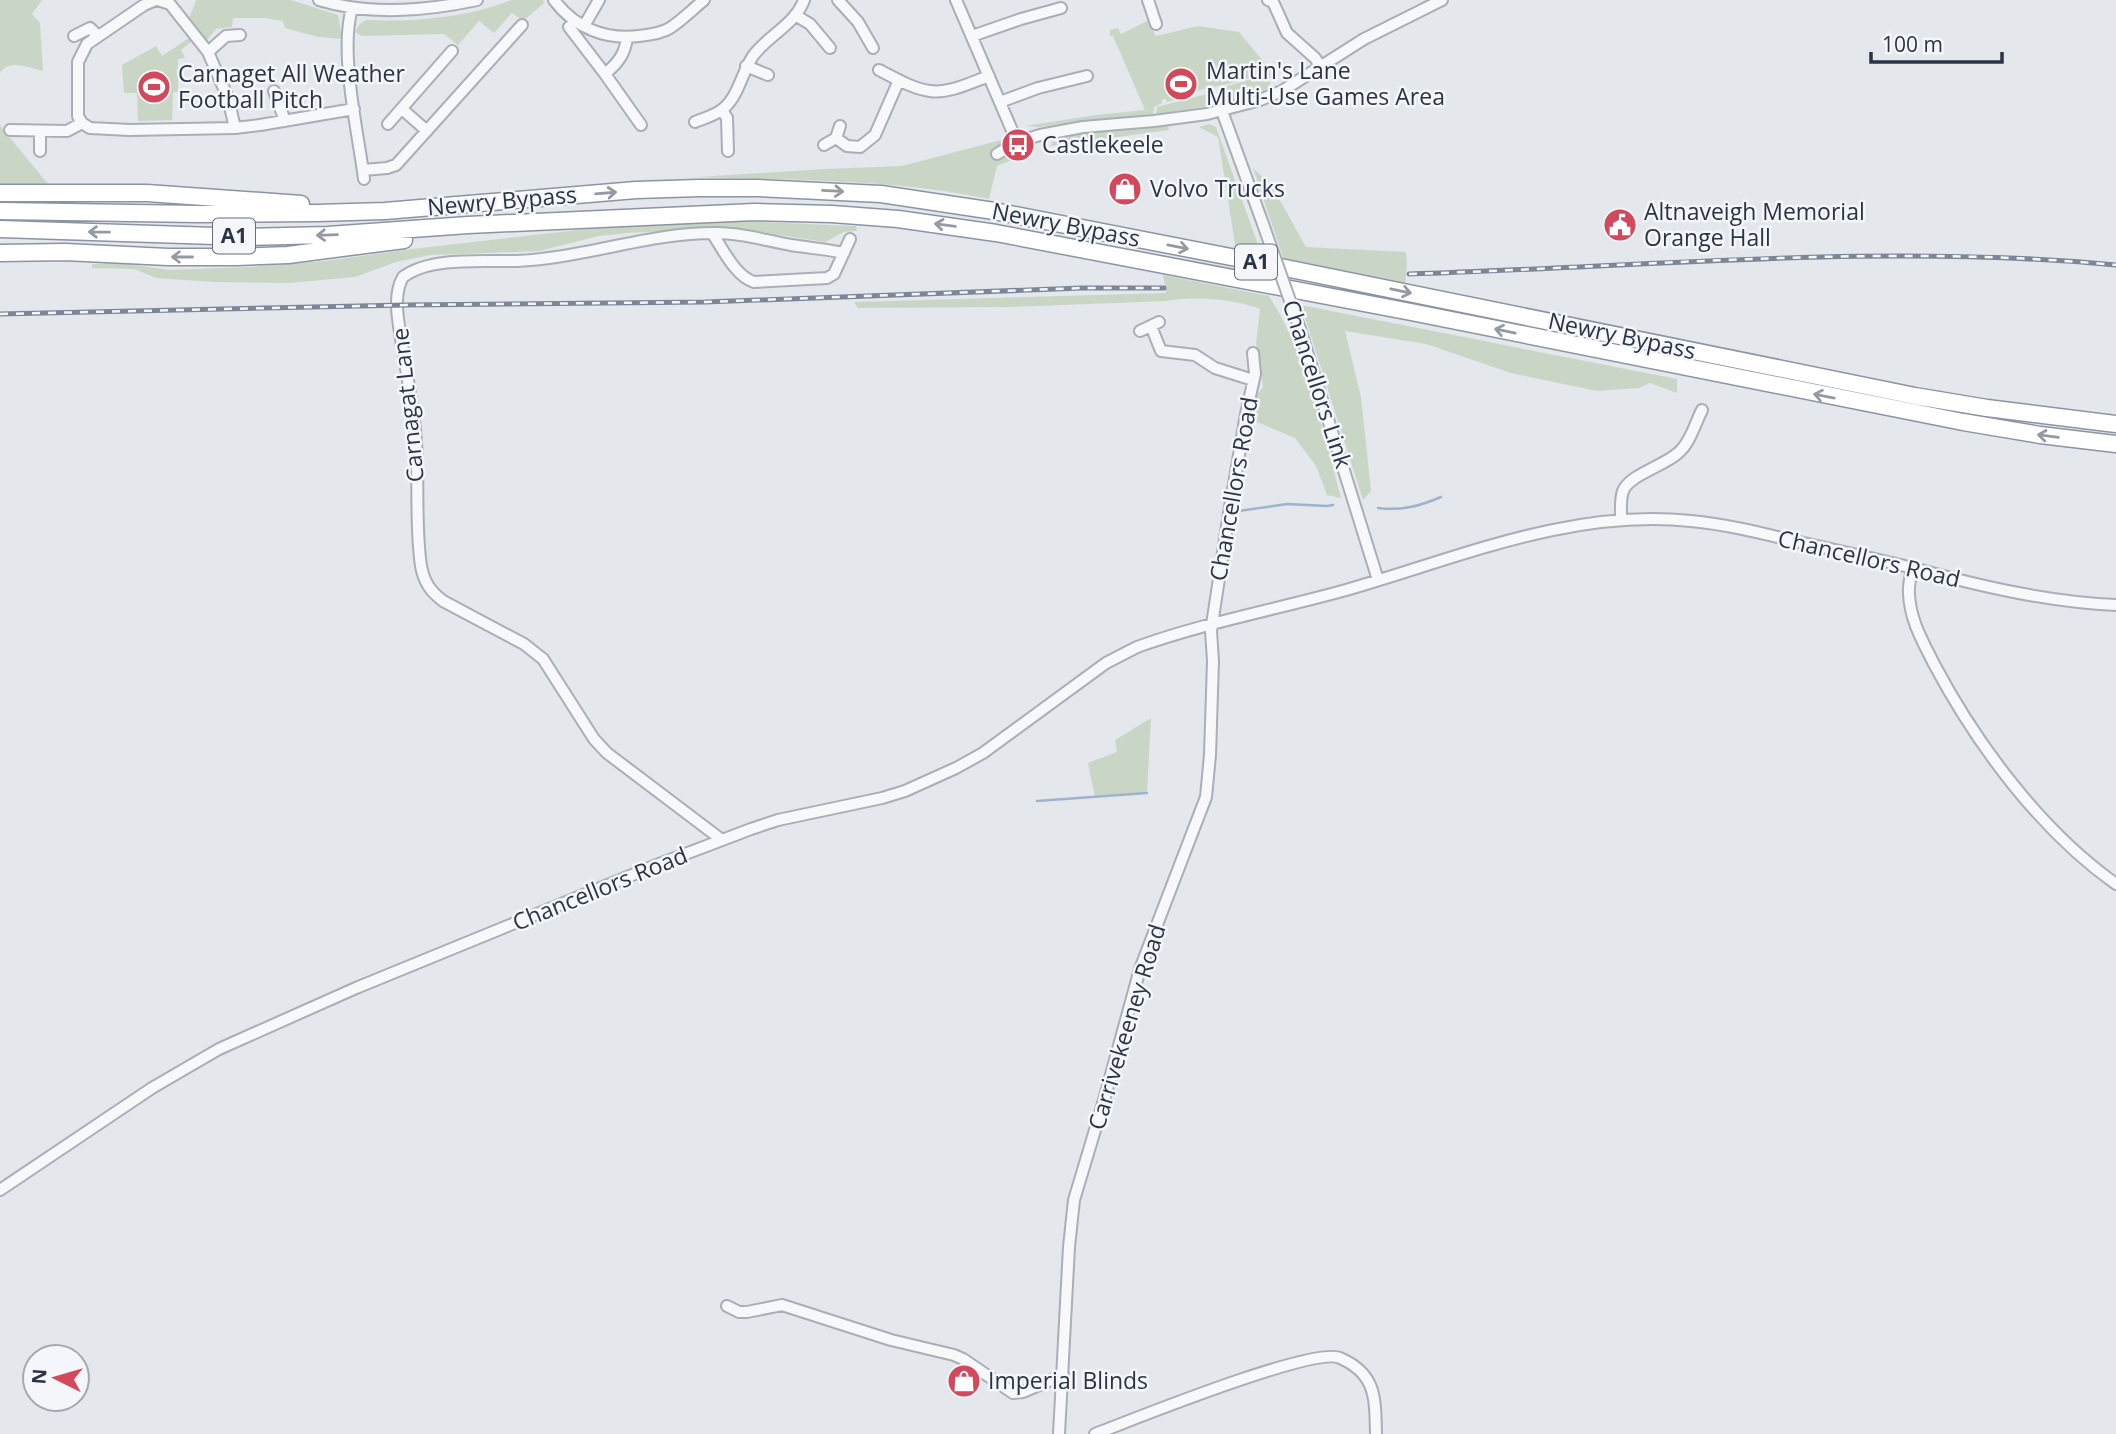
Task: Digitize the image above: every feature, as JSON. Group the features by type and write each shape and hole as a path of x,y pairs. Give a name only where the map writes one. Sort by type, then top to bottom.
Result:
{"highway":[{"name":"Newry Bypass","path":"0,211 263,215 416,208 636,190 699,188 821,190 908,198 994,211 1231,257 1903,394 1987,408 2116,424"},
{"path":"0,193 147,193 271,203 416,208"},
{"name":"Newry Bypass","path":"0,229 246,237 754,212 898,219 996,233 1384,306 1963,422 2116,444"},
{"path":"0,253 76,252 209,257 288,255 404,240 468,225"}],"street":[{"path":"234,128 228,98 208,51 170,4 157,0 144,5 87,44 78,62 78,116 82,123 90,128 234,128 354,109"},
{"path":"319,0 352,8 415,10 477,0"},
{"path":"554,0 573,19 594,33 627,38 668,29 704,0"},
{"path":"584,26 600,0"},
{"path":"696,108 698,121 722,110 730,102 755,52 795,15 804,0"},
{"path":"838,0 858,22 873,48"},
{"path":"957,0 1017,142"},
{"path":"1148,0 1156,24"},
{"path":"998,154 1017,142 1040,135 1083,127 1172,119 1222,111 1261,100 1282,91 1364,40 1442,0"},
{"path":"1273,1 1287,33 1315,58 1321,67"},
{"path":"352,8 348,34 363,174 396,165 522,25"},
{"path":"972,36 1061,8"},
{"path":"795,15 810,24 830,48"},
{"path":"569,27 641,125"},
{"path":"74,36 90,28 98,36"},
{"path":"208,51 226,36 240,35"},
{"path":"605,74 618,63 626,49 627,38"},
{"path":"388,124 452,51"},
{"path":"746,66 768,75"},
{"path":"879,70 930,91 941,91 989,76"},
{"path":"1000,103 1038,88 1087,76"},
{"path":"836,138 847,146 860,148 875,135 899,80"},
{"path":"274,91 285,121"},
{"path":"402,109 427,131"},
{"path":"722,110 727,118 728,151"},
{"name":"Chancellors Link","path":"1222,111 1300,329 1378,580"},
{"path":"10,130 68,131 82,123"},
{"path":"824,145 836,138 840,126"},
{"path":"40,131 40,151"},
{"path":"712,233 740,272 754,282 827,278 834,274 850,239"},
{"name":"Carnagat Lane","path":"722,840 607,753 589,732 552,671 533,651 443,601 431,592 426,584 421,567 419,540 416,441 399,317 398,291 403,277 420,268 472,261 518,261 555,257 646,240 712,233 746,235 844,253"},
{"path":"1150,326 1161,351 1195,355 1215,368 1253,380"},
{"name":"Chancellors Road","path":"1213,625 1217,582 1255,374 1253,353"},
{"path":"1622,519 1621,503 1626,486 1680,452 1702,410"},
{"name":"Chancellors Road","path":"0,1191 152,1088 219,1048 356,988 722,840 778,820 882,798 956,768 983,753 1106,663 1150,642 1555,529 1622,519 1669,519 1723,526 1991,588 2049,599 2116,605"},
{"path":"1912,568 1908,592 1914,624 1968,724 2049,827 2069,848 2116,884"},
{"name":"Carrivekeeney Road","path":"1059,1434 1074,1200 1140,969 1206,797 1210,755 1213,625"},
{"path":"727,1306 739,1312 747,1312 782,1305 891,1340 954,1355 1013,1393 1023,1392 1063,1375"},
{"path":"1095,1434 1218,1388 1326,1355 1341,1358 1361,1371 1369,1380 1375,1402 1376,1434"}],"green space":[{"path":"0,0 42,0 32,14 40,23 43,71 14,65 4,68 0,73"},
{"path":"196,0 291,0 338,15 342,39 318,37 285,28 283,21 233,18 232,27 216,29 204,44 188,22"},
{"path":"512,0 543,0 544,3 523,21 512,13 494,33 479,21 458,45 444,34 362,36 355,32 366,20 440,18 477,11"},
{"path":"1147,21 1156,36 1198,26 1239,32 1275,76 1253,77 1195,91 1195,94 1167,102 1165,99 1154,107 1153,114 1039,127 1025,126 1145,110 1113,36 1110,36 1110,30 1118,28 1121,34"},
{"path":"189,38 191,42 181,50 185,58 178,59 178,92 173,92 172,120 138,121 137,93 124,93 122,65 156,46 162,56"},
{"path":"1256,78 1271,82 1268,89 1220,104 1218,92 1227,86"},
{"path":"1210,94 1216,105 1156,114 1157,107"},
{"path":"1209,124 1216,127 1262,256 1236,250 1218,137 1199,127"},
{"path":"0,125 2,128 48,184 0,185"},
{"path":"1168,125 1169,130 1051,146 1053,139 1062,136"},
{"path":"1009,138 1007,143 1011,151 1023,147 1036,150 997,166 989,199 881,184 698,177 902,166"},
{"path":"1253,168 1272,186 1306,247 1406,252 1405,285 1285,263"},
{"path":"740,221 856,226 857,231 844,232 825,242 735,228 628,233 599,236 539,251 431,255 396,262 355,277 288,283 156,278 134,269 92,268 92,264 120,263 170,270 249,267 325,261 595,228"},
{"path":"1163,275 1269,296 1282,318 1303,367 1341,498 1327,495 1316,466 1295,438 1250,419 1253,400 1263,387 1256,343 1260,309 1227,301 1202,299 1010,307 858,308 854,302 1166,293"},
{"path":"1301,305 1677,379 1677,393 1650,383 1639,388 1597,391 1511,373 1426,344 1345,331 1361,397 1371,491 1363,500"},
{"path":"1151,718 1147,793 1095,797 1088,763 1117,752 1115,740"}],"waterway":[{"path":"1378,508 1410,507 1441,497"},
{"path":"1232,512 1287,504 1333,505"},
{"path":"1037,801 1147,793"}],"railway":[{"path":"1409,274 1851,256 1940,256 2116,265"},
{"path":"0,314 705,302 1082,288 1164,288"}],"place":[{"name":"Martin's Lane Multi-Use Games Area","path":"1181,84"},
{"name":"Carnaget All Weather Football Pitch","path":"154,87"},
{"name":"Castlekeele","path":"1018,145"},
{"name":"Volvo Trucks","path":"1125,189"},
{"name":"Altnaveigh Memorial Orange Hall","path":"1620,225"},
{"name":"Imperial Blinds","path":"964,1381"}]}
